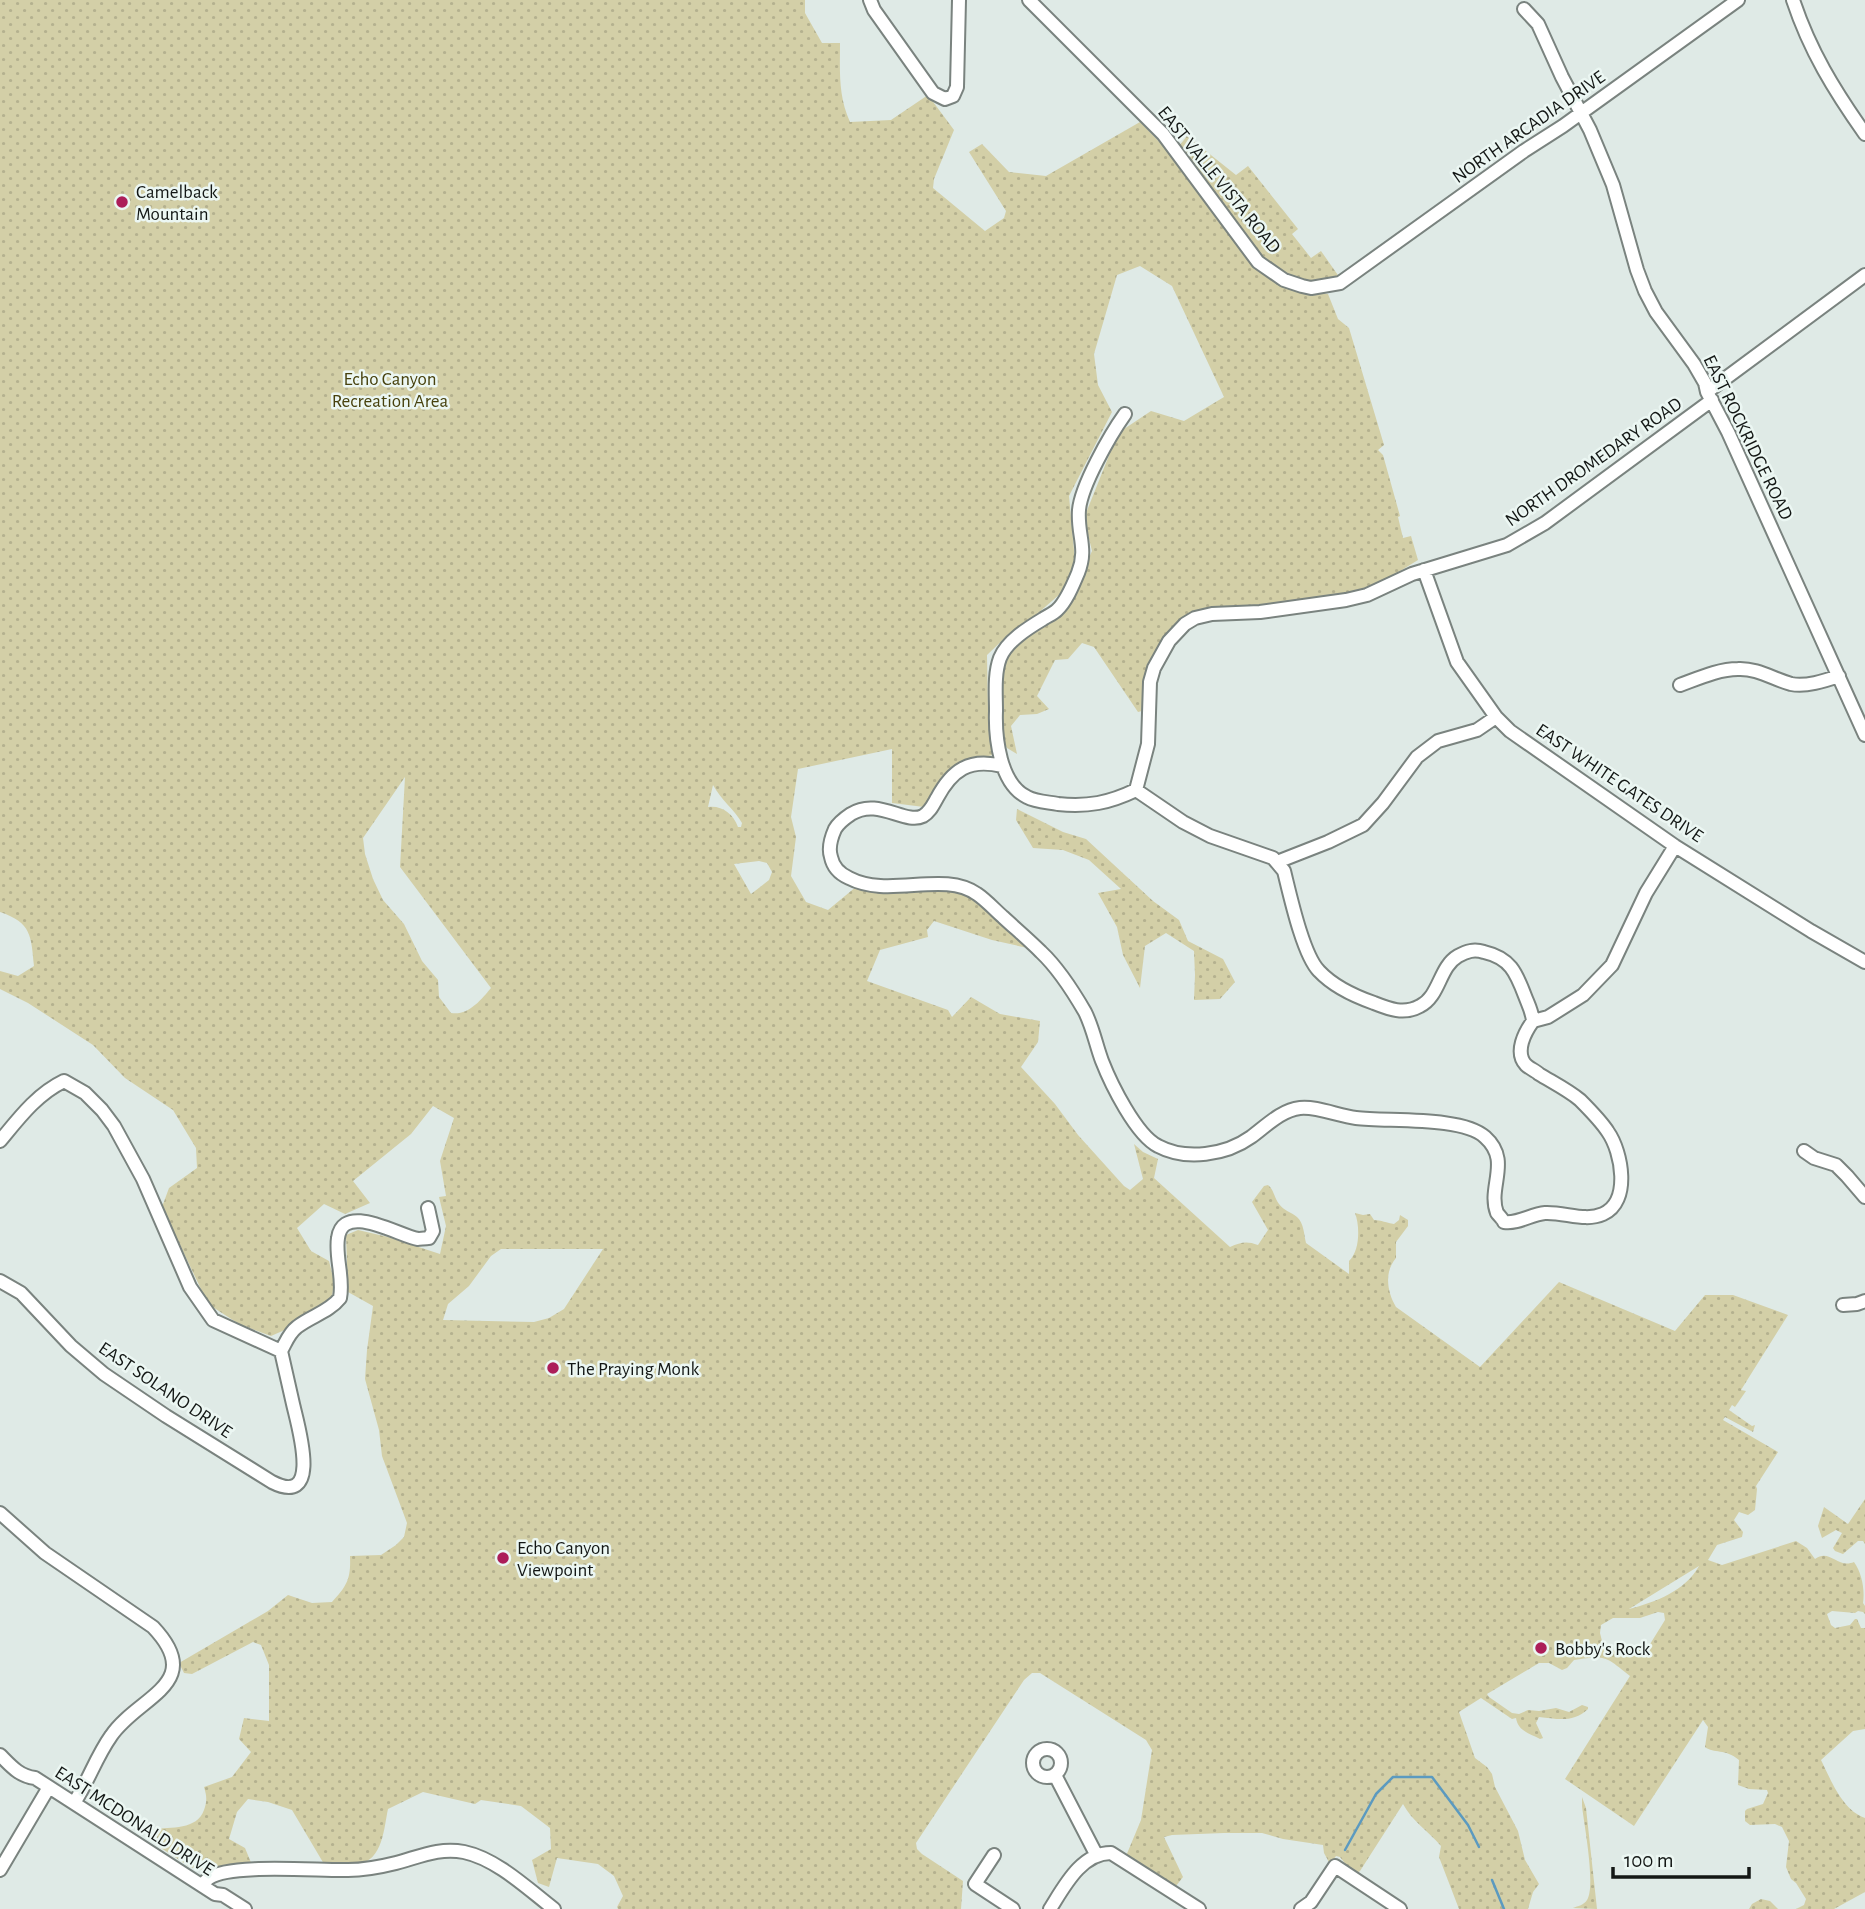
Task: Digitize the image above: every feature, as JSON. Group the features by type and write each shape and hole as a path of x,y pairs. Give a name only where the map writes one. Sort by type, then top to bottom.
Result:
{"street":[{"path":"870,0 874,10 933,93 945,99 953,96 957,87 960,0"},
{"name":"EAST VALLE VISTA ROAD","path":"1028,0 1163,134 1258,262 1284,280 1301,286 1311,288 1340,283"},
{"name":"NORTH ARCADIA DRIVE","path":"1340,283 1737,0"},
{"path":"1793,0 1816,58 1835,92 1865,134"},
{"name":"EAST ROCKRIDGE ROAD","path":"1524,9 1538,24 1562,77 1582,112 1612,185 1645,291 1656,312 1705,383 1865,734"},
{"name":"NORTH DROMEDARY ROAD","path":"1136,790 1148,744 1150,682 1154,668 1170,641 1185,624 1195,618 1212,614 1259,612 1367,595 1412,574 1507,545 1545,523 1865,275"},
{"path":"1002,766 982,763 963,768 943,787 932,808 924,816 914,818 888,810 868,808 856,811 839,822 829,849 831,861 844,876 863,885 881,887 950,884 977,894 1043,954 1074,995 1086,1014 1102,1060 1131,1119 1144,1137 1172,1152 1199,1154 1230,1149 1284,1114 1302,1108 1357,1118 1435,1122 1477,1131 1488,1139 1498,1157 1497,1213 1504,1222 1514,1223 1541,1213 1591,1218 1606,1213 1614,1206 1621,1185 1620,1162 1614,1144 1608,1132 1579,1100 1526,1065 1521,1055 1521,1047 1533,1021 1532,1013 1520,982 1509,965 1498,955 1477,950 1467,951 1454,958 1430,998 1421,1006 1405,1011 1394,1011 1351,995 1318,971 1308,956 1284,871 1277,862 1260,853 1210,836 1183,822 1136,790 1093,805 1050,803 1026,797 1015,787 1002,766 995,734 997,673 1001,657 1019,635 1057,610 1072,586 1084,554 1079,507 1112,432 1125,415"},
{"name":"EAST WHITE GATES DRIVE","path":"1424,570 1457,662 1496,717 1510,731 1675,846 1865,962"},
{"path":"1681,685 1706,675 1736,668 1803,685 1839,676"},
{"path":"1277,862 1363,825 1417,757 1438,741 1477,730 1496,717"},
{"path":"1533,1021 1548,1017 1583,995 1612,965 1646,893 1675,846"},
{"path":"0,1141 30,1105 52,1087 64,1081 85,1093 114,1126 143,1179 190,1287 213,1320 281,1351 296,1327 326,1311 340,1298 338,1238 341,1228 356,1221 366,1222 418,1239 429,1238 433,1231 428,1208"},
{"path":"1865,1189 1839,1160 1817,1149 1804,1151 1836,1166 1865,1197"},
{"name":"EAST SOLANO DRIVE","path":"0,1281 21,1293 71,1346 104,1374 272,1482 288,1488 297,1484 303,1476 305,1454 281,1351"},
{"path":"1843,1305 1865,1301"},
{"path":"0,1513 45,1553 153,1627 165,1639 174,1659 169,1679 111,1735 74,1803"},
{"name":"EAST MCDONALD DRIVE","path":"1,1756 9,1766 25,1776 35,1778 215,1894 223,1895 245,1909"},
{"path":"1055,1775 1097,1856"},
{"path":"0,1870 49,1787"},
{"path":"202,1885 209,1878 230,1871 366,1869 438,1851 452,1851 466,1853 501,1869 554,1909"},
{"path":"1051,1909 1075,1870 1103,1853 1111,1853 1199,1909"},
{"path":"994,1855 975,1884 1013,1909"},
{"path":"1301,1909 1311,1902 1335,1866 1403,1908"},
{"name":"EAST MCDONALD DRIVE","path":"215,1894 219,1902 229,1909"}],"green space":[{"name":"Echo Canyon Recreation Area","path":"0,0 805,0 805,13 822,43 840,43 842,93 850,122 891,120 928,95 954,130 934,179 933,188 985,231 1004,218 1006,211 969,152 982,144 1009,172 1046,176 1140,122 1171,154 1249,258 1300,290 1328,294 1338,319 1349,328 1384,445 1378,450 1383,455 1400,516 1398,517 1403,538 1411,536 1418,560 1366,592 1251,609 1224,607 1199,610 1181,618 1149,672 1142,711 1138,712 1094,647 1082,643 1068,659 1055,660 1037,696 1049,709 1037,714 1020,715 1011,726 1017,754 1007,748 998,734 1002,663 1018,641 1073,592 1092,551 1084,518 1118,433 1151,411 1184,421 1224,397 1172,286 1140,266 1117,275 1094,354 1098,385 1112,412 1069,496 1075,561 1068,587 1011,632 987,655 988,711 993,755 958,763 932,792 924,807 892,803 892,749 798,769 791,817 796,837 791,876 806,902 828,910 857,886 906,891 962,891 1032,949 992,940 934,921 927,930 928,937 880,950 867,981 948,1010 952,1017 971,997 1000,1014 1040,1021 1038,1042 1021,1067 1055,1104 1078,1135 1130,1190 1143,1179 1134,1144 1158,1159 1154,1178 1230,1247 1244,1243 1258,1245 1268,1230 1252,1202 1264,1186 1268,1185 1281,1206 1299,1220 1306,1243 1349,1274 1349,1261 1353,1257 1358,1238 1355,1213 1370,1214 1374,1220 1394,1224 1400,1215 1408,1220 1408,1226 1396,1242 1396,1258 1388,1276 1393,1301 1396,1307 1480,1367 1559,1282 1675,1331 1705,1295 1733,1295 1788,1315 1741,1390 1746,1391 1735,1407 1732,1405 1729,1410 1752,1426 1755,1425 1753,1432 1725,1417 1723,1420 1778,1452 1756,1486 1755,1510 1748,1515 1739,1512 1734,1520 1743,1532 1742,1537 1717,1545 1708,1560 1722,1565 1796,1541 1807,1548 1815,1559 1825,1556 1843,1563 1854,1562 1859,1571 1865,1614 1858,1611 1832,1611 1827,1614 1835,1628 1850,1625 1857,1619 1861,1628 1865,1628 1865,1729 1853,1731 1821,1760 1844,1801 1865,1818 1865,1892 1834,1909 1796,1909 1804,1905 1806,1899 1791,1879 1786,1867 1789,1841 1782,1827 1775,1824 1750,1825 1745,1821 1745,1811 1763,1804 1767,1790 1738,1785 1739,1760 1705,1747 1708,1727 1703,1720 1634,1826 1565,1779 1630,1676 1610,1661 1599,1658 1574,1660 1562,1670 1549,1663 1539,1663 1487,1694 1512,1713 1519,1714 1528,1710 1556,1708 1569,1712 1582,1705 1588,1707 1571,1718 1539,1717 1536,1723 1543,1738 1525,1731 1516,1718 1512,1719 1481,1698 1459,1712 1475,1758 1492,1774 1495,1787 1518,1831 1525,1860 1539,1884 1533,1892 1528,1909 1459,1909 1439,1857 1441,1846 1403,1804 1360,1871 1354,1875 1340,1857 1336,1856 1330,1864 1323,1845 1262,1833 1164,1837 1183,1877 1176,1886 1126,1856 1141,1820 1152,1750 1146,1740 1040,1673 1032,1673 1024,1680 916,1843 922,1854 963,1881 961,1909 618,1909 623,1896 614,1876 598,1864 557,1858 549,1887 538,1883 532,1860 551,1849 550,1828 521,1806 481,1800 475,1804 423,1792 388,1809 381,1842 373,1857 366,1862 324,1864 292,1810 248,1799 237,1812 229,1839 245,1848 252,1865 206,1871 190,1867 161,1848 153,1829 183,1826 196,1821 206,1804 204,1787 232,1777 251,1752 239,1739 244,1718 269,1721 269,1665 261,1645 253,1642 192,1674 184,1673 179,1663 268,1611 288,1595 312,1603 332,1602 347,1582 350,1556 381,1555 404,1537 407,1523 382,1456 379,1430 365,1379 373,1306 348,1292 346,1235 358,1230 440,1254 446,1226 439,1197 446,1196 440,1161 454,1118 433,1106 411,1134 353,1181 370,1203 345,1214 324,1204 297,1228 311,1251 329,1261 334,1281 332,1298 287,1329 271,1336 239,1324 208,1304 162,1207 169,1188 197,1168 196,1148 173,1110 125,1078 93,1045 28,1003 0,989 0,971 18,976 34,966 28,932 11,916 0,912","holes":["405,777 400,867 491,988 474,1006 463,1012 451,1013 439,997 438,980 422,961 404,924 383,900 365,854 363,838","713,785 739,818 741,827 738,827 726,811 708,807","759,861 767,863 772,872 769,880 751,894 734,864","501,1249 603,1249 564,1309 549,1318 534,1322 443,1320 448,1304 469,1286 491,1256","1699,1566 1678,1589 1629,1609","1658,1612 1664,1613 1665,1620 1647,1649 1638,1646 1620,1652 1603,1645 1600,1633 1601,1625 1613,1618 1640,1618"]},
{"path":"1187,136 1236,175 1248,166 1298,229 1292,234 1311,258 1321,251 1340,278 1318,282 1298,279 1261,259 1179,146"},
{"path":"1017,809 1063,832 1086,839 1153,901 1179,920 1188,941 1223,959 1235,982 1220,999 1194,1000 1194,951 1166,933 1145,946 1140,988 1123,955 1117,927 1098,893 1121,889 1089,860 1063,850 1033,848 1016,820"},
{"path":"1865,1499 1865,1544 1858,1541 1843,1554 1835,1551 1833,1548 1842,1533 1836,1530 1822,1538 1818,1526 1824,1507 1848,1524"},
{"path":"1582,1797 1586,1808 1597,1909 1573,1908 1586,1902 1590,1882"},
{"path":"1761,1899 1770,1901 1778,1909 1749,1909"}],"waterway":[{"path":"1345,1850 1376,1794 1393,1777 1432,1777 1468,1825 1479,1847"},
{"path":"1492,1880 1504,1909"}],"place":[{"name":"Camelback Mountain","path":"122,202"},
{"name":"The Praying Monk","path":"553,1368"},
{"name":"Echo Canyon Viewpoint","path":"503,1558"},
{"name":"Bobby's Rock","path":"1541,1648"}]}
